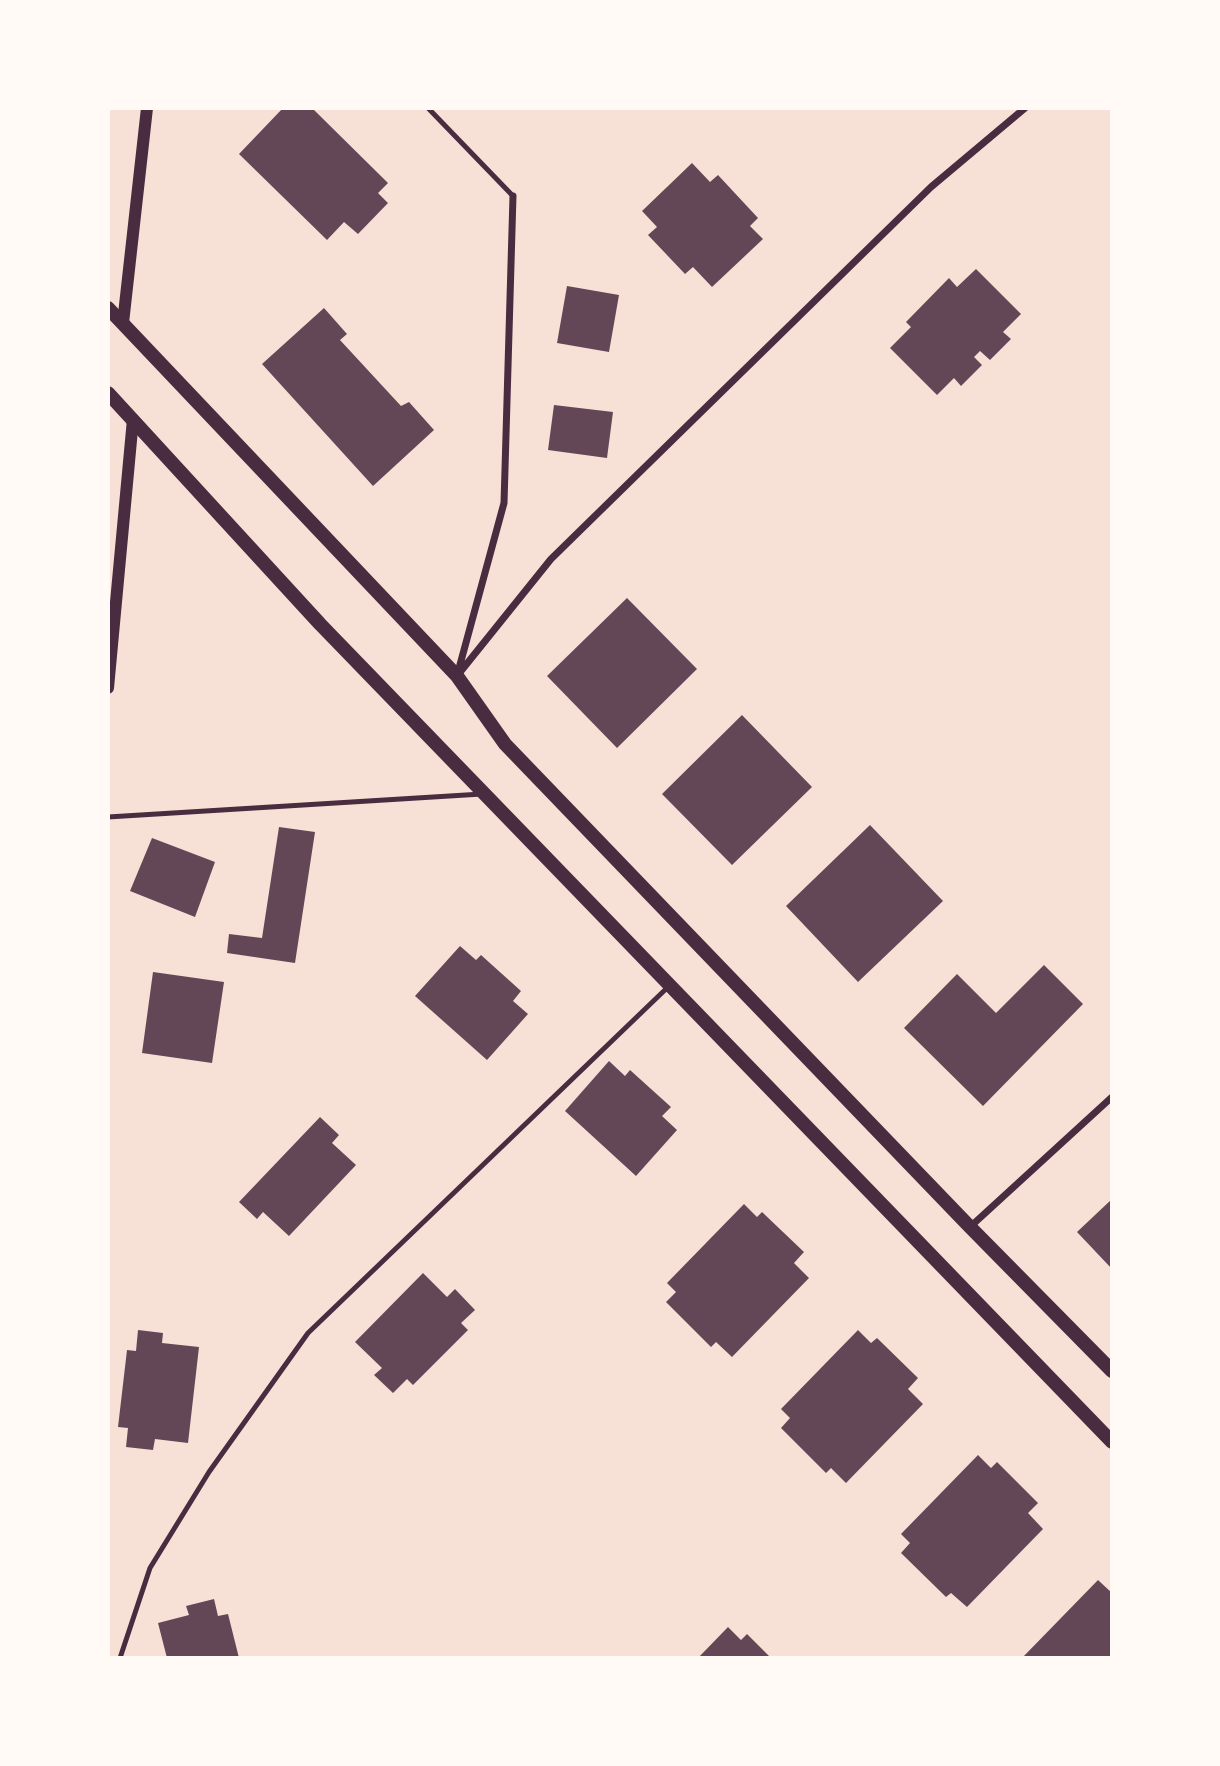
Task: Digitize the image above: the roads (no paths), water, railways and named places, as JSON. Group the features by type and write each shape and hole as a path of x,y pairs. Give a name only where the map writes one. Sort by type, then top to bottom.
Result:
{"main road":[{"path":"108,308 457,676 505,744 1111,1371"},
{"path":"108,393 320,624 1111,1442"}],"street":[{"path":"123,323 146,108"},
{"path":"457,676 551,559 931,187 1025,108"},
{"path":"457,676 505,503 513,196"},
{"path":"108,688 133,419"},
{"path":"970,1227 1111,1097"}],"lane":[{"path":"428,108 513,196"},
{"path":"108,817 485,794"},
{"path":"120,1657 150,1568 209,1472 308,1333 670,985"}]}
